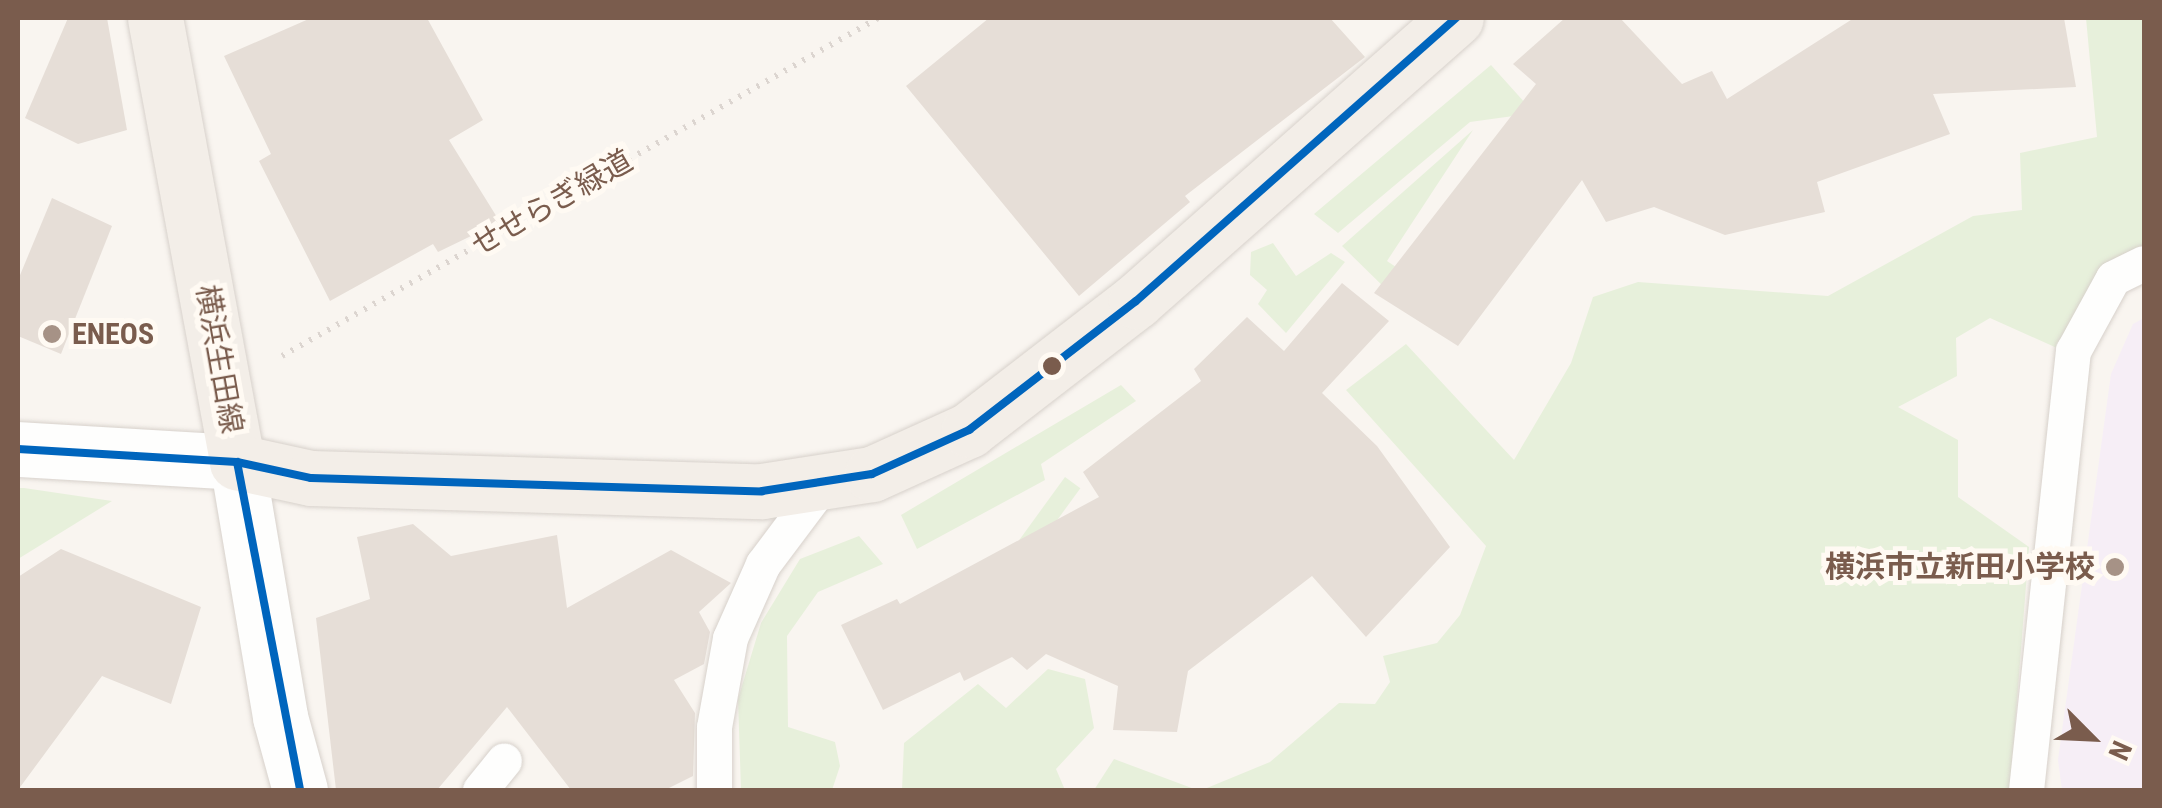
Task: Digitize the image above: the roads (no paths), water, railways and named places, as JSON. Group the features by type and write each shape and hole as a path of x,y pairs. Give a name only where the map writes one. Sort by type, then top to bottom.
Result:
{"main road":[{"name":"横浜生田線","path":"155,18 237,462 312,478 820,488 872,474 969,430 1136,301 1456,18"}],"street":[{"path":"18,449 237,462 280,717 300,790"}],"lane":[{"path":"2026,790 2073,351 2113,278 2144,263"},
{"path":"714,790 714,727 730,638 763,564 820,488"},
{"path":"480,790 504,760"}],"place":[{"name":"ENEOS","path":"52,334"},
{"name":"横浜市立新田小学校","path":"2115,567"}]}
